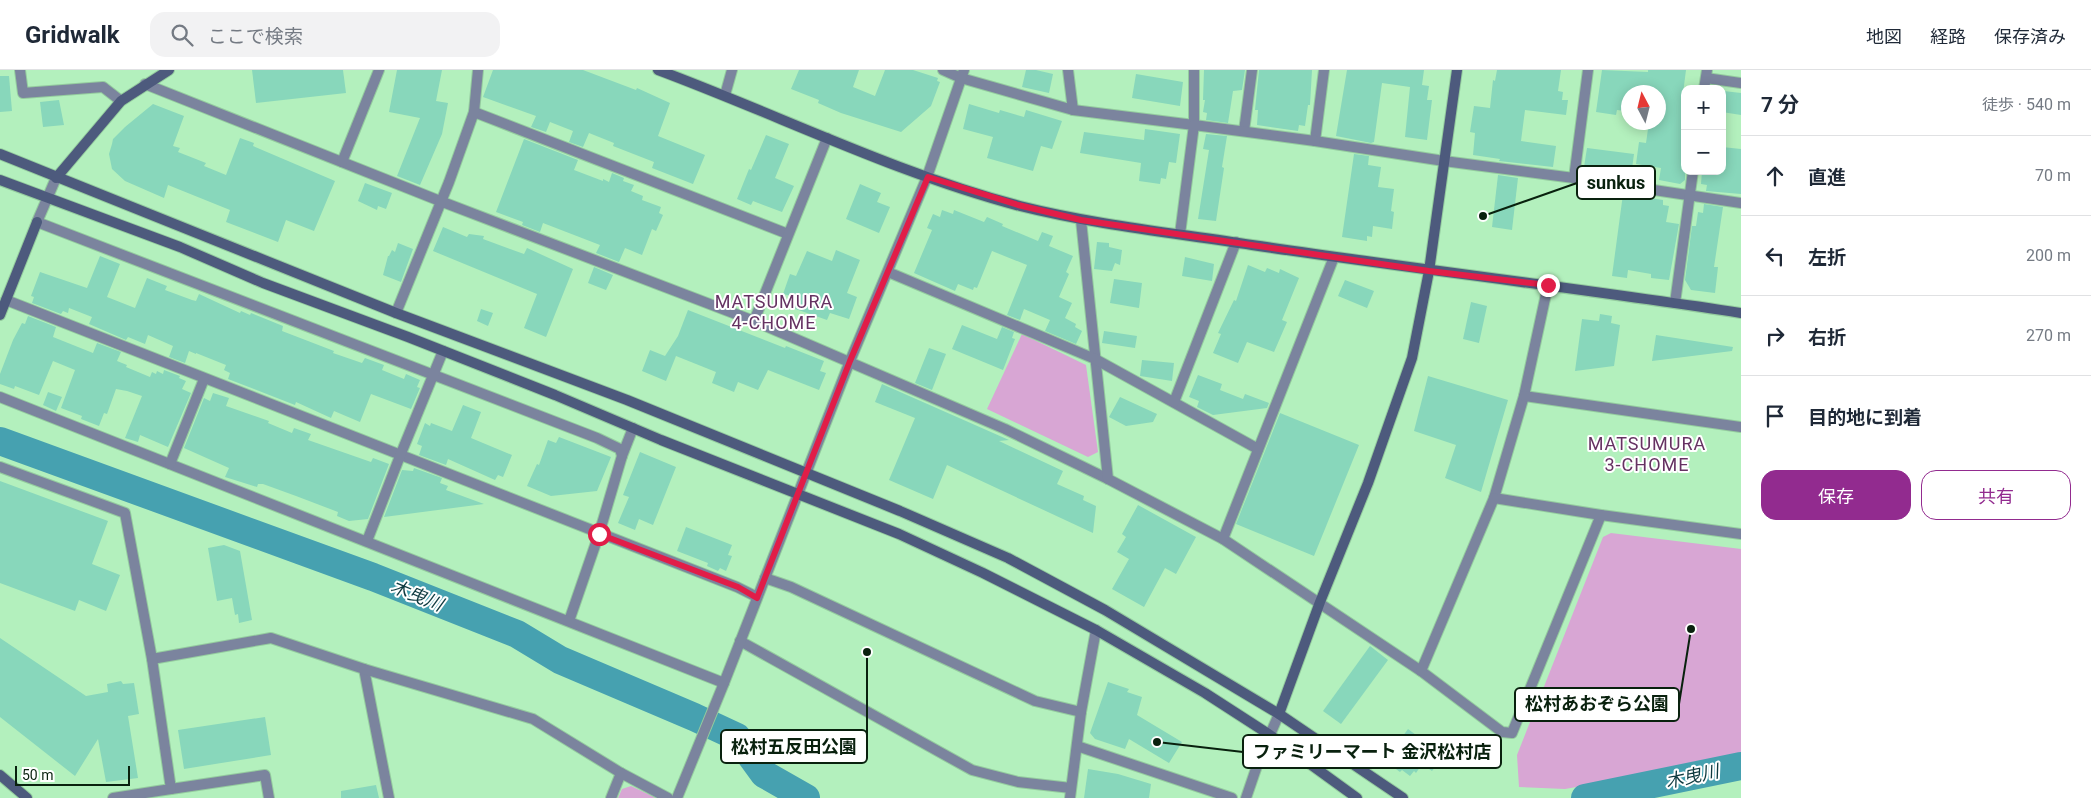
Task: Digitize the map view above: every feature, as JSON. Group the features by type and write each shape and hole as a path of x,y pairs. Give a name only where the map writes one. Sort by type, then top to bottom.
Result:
{"street":[{"path":"20,70 23,93 103,87 121,101"},
{"path":"0,315 46,198 56,178 121,101 169,70"},
{"path":"342,162 379,70"},
{"path":"396,313 440,201 450,182 474,112 478,70"},
{"path":"658,70 928,177 1018,205 1081,220 1429,271 1548,285 1741,313"},
{"path":"725,95 732,70"},
{"path":"943,70 963,74 1073,110 1315,140 1444,161 1741,203"},
{"path":"1068,70 1073,110"},
{"path":"1180,234 1194,125 1194,70"},
{"path":"1244,132 1252,70"},
{"path":"1315,140 1324,70"},
{"path":"1246,798 1320,602 1368,482 1412,358 1429,271 1457,70"},
{"path":"1574,178 1588,70"},
{"path":"677,798 718,699 850,361 928,177 963,74"},
{"path":"1706,74 1741,83"},
{"path":"146,84 440,201 754,321 996,425 1108,479 1223,539 1421,671 1502,732 1512,733 1601,515"},
{"path":"474,112 788,234"},
{"path":"754,321 827,138"},
{"path":"0,154 396,313 627,400 900,511 1008,558 1106,610 1279,714 1400,795"},
{"path":"1675,303 1692,175"},
{"path":"0,180 180,248 263,283 555,395 797,495 898,534 983,573 1096,630 1205,693 1270,735 1357,798"},
{"path":"1081,220 1108,479"},
{"path":"37,222 596,438 620,449 622,456"},
{"path":"1174,402 1236,242"},
{"path":"1223,539 1334,257"},
{"path":"888,272 1096,359 1258,449"},
{"path":"1421,671 1494,498 1524,396 1548,285"},
{"path":"6,300 738,587 757,598"},
{"path":"367,541 443,351"},
{"path":"170,464 204,378"},
{"path":"1524,396 1741,427"},
{"path":"0,397 724,683"},
{"path":"569,621 599,534 632,428"},
{"path":"0,467 125,513 152,659 171,788"},
{"path":"1494,498 1741,534"},
{"path":"765,578 791,587 1035,701 1081,712"},
{"path":"740,641 972,770 1070,793 1078,746 1081,712 1096,630"},
{"path":"152,659 271,638 364,669 533,719 621,774 668,798"},
{"path":"364,669 388,798"},
{"path":"1078,746 1232,798"},
{"path":"611,798 621,774"},
{"path":"0,775 27,798"},
{"path":"113,798 265,775 269,798"}],"shaded area":[{"path":"1022,334 1086,365 1098,452 1088,457 987,409"},
{"path":"1611,533 1741,549 1741,758 1565,789 1519,787 1517,755 1603,537"},
{"path":"631,786 654,798 618,798 622,789"}],"water":[{"path":"0,434 21,440 19,455 0,447"}],"building":[{"path":"252,70 343,70 346,93 256,103"},
{"path":"397,70 442,70 436,101 448,103 442,134 420,185 397,176 420,118 389,112"},
{"path":"493,70 583,70 636,90 637,88 670,103 658,136 705,155 693,184 652,168 654,162 613,146 614,143 589,133 583,147 569,142 573,131 550,122 546,132 531,127 536,116 483,97"},
{"path":"799,70 859,70 853,87 875,96 885,70 913,70 938,78 937,81 940,82 931,106 901,132 841,113 818,103 819,100 791,89"},
{"path":"1026,70 1053,74 1049,93 1022,87"},
{"path":"1204,70 1245,70 1242,90 1233,91 1228,123 1206,120 1207,113 1203,112 1205,100 1203,100"},
{"path":"1259,70 1312,70 1310,105 1308,105 1305,126 1299,125 1298,131 1257,125 1258,110 1255,110"},
{"path":"1347,70 1424,70 1422,85 1429,86 1427,100 1432,100 1427,140 1405,137 1410,87 1382,83 1374,142 1336,136"},
{"path":"1497,70 1561,70 1558,91 1563,92 1562,100 1568,100 1566,115 1525,110 1521,141 1556,146 1553,167 1499,161 1500,159 1473,155 1475,133 1470,132 1474,106 1490,108 1493,80 1495,81"},
{"path":"1602,70 1648,72 1648,70 1686,70 1684,85 1681,85 1681,175 1685,175 1685,180 1680,184 1659,180 1661,168 1636,164 1639,142 1646,143 1648,130 1666,130 1666,85 1621,85 1621,110 1617,110 1616,115 1596,112"},
{"path":"1136,74 1183,82 1180,106 1132,98"},
{"path":"0,76 9,76 12,111 0,112"},
{"path":"1726,91 1741,93 1741,115 1726,113"},
{"path":"59,100 64,125 43,127 40,102"},
{"path":"153,104 184,116 173,146 180,148 178,152 206,163 204,166 226,175 240,138 254,143 253,146 335,181 314,231 286,220 278,242 226,222 230,210 168,185 164,198 125,181 112,169 109,154 113,139"},
{"path":"969,104 999,113 1000,110 1024,117 1026,110 1062,121 1052,149 1041,146 1033,171 987,158 993,137 963,129"},
{"path":"1145,129 1180,134 1176,163 1169,162 1166,179 1161,178 1160,184 1139,181 1141,163 1080,153 1084,132 1144,140"},
{"path":"1206,134 1227,136 1216,221 1198,219 1209,150 1203,149"},
{"path":"766,135 789,144 775,178 794,186 782,212 753,201 751,205 737,199"},
{"path":"524,139 578,160 574,170 609,182 612,173 624,178 623,181 634,185 631,191 643,196 642,200 661,207 659,213 663,215 656,231 652,229 642,255 625,248 619,262 596,253 600,245 543,223 540,232 522,225 523,222 496,212"},
{"path":"1726,147 1741,149 1741,194 1706,191 1707,185 1701,184 1702,175 1726,175"},
{"path":"1587,148 1634,154 1631,176 1588,170 1588,167 1584,167"},
{"path":"1354,154 1369,156 1368,165 1381,167 1378,187 1394,189 1391,211 1394,212 1392,229 1373,226 1372,237 1367,236 1367,241 1342,237"},
{"path":"1498,175 1518,178 1512,230 1492,227"},
{"path":"365,183 392,193 386,209 378,206 377,210 358,201"},
{"path":"860,184 881,193 877,202 890,207 879,233 846,219"},
{"path":"1623,194 1663,200 1663,205 1669,206 1666,222 1679,224 1669,280 1651,278 1651,274 1628,270 1627,278 1612,276"},
{"path":"1704,204 1723,207 1714,267 1718,267 1715,293 1691,290 1685,280 1692,226 1696,226 1698,212 1703,213"},
{"path":"942,210 953,214 954,210 984,222 987,217 1003,224 1002,226 1038,241 1042,232 1053,236 1049,246 1073,256 1066,272 1069,274 1059,297 1072,303 1065,318 1076,324 1075,327 1082,331 1076,344 1045,331 1050,320 1024,309 1020,320 1007,315 1027,265 992,251 977,288 974,287 973,290 958,284 955,291 914,273 932,230 927,228 933,214 940,217"},
{"path":"443,227 467,237 469,234 484,236 483,239 524,254 527,248 573,269 546,337 524,328 537,294 433,251"},
{"path":"1097,242 1109,243 1109,247 1122,250 1120,265 1115,263 1112,271 1094,269"},
{"path":"398,243 413,249 401,282 383,275 388,256 392,250 395,252"},
{"path":"836,250 860,260 847,293 857,297 849,319 830,313 827,320 787,306 791,296 783,294 790,274 796,276 807,251 832,261"},
{"path":"100,256 120,264 107,297 135,308 147,278 167,286 165,290 192,300 196,301 199,294 240,313 241,311 250,315 251,313 283,326 282,331 334,351 333,353 362,363 365,358 384,365 382,370 404,379 406,374 420,380 417,387 420,388 411,409 371,394 360,422 334,411 331,418 296,402 295,405 228,379 230,373 224,370 226,365 196,353 189,351 185,363 169,357 173,346 148,335 145,344 128,337 126,340 89,324 92,317 69,308 68,313 63,311 61,314 32,303 34,297 31,296 40,272 87,288"},
{"path":"1185,257 1214,264 1212,281 1182,276"},
{"path":"1248,265 1265,272 1267,268 1279,273 1280,269 1299,278 1282,320 1287,322 1274,352 1247,342 1238,363 1213,353 1221,334 1218,333 1234,300 1236,301"},
{"path":"594,267 613,275 606,290 588,283"},
{"path":"1114,279 1142,283 1139,308 1110,303"},
{"path":"1345,280 1374,291 1367,308 1338,296"},
{"path":"1471,302 1487,306 1479,343 1463,339"},
{"path":"481,309 493,313 488,326 477,321"},
{"path":"688,310 785,348 786,346 824,361 820,371 826,373 819,390 768,370 758,390 738,382 734,392 712,383 716,372 676,356 666,381 642,371 650,350 665,356 678,336"},
{"path":"1600,314 1612,316 1611,323 1620,325 1614,366 1575,371 1582,319 1599,321"},
{"path":"28,316 56,327 53,337 93,353 97,343 121,352 117,361 150,377 152,372 156,374 157,371 163,374 164,370 180,376 179,378 186,381 182,389 191,393 168,447 140,435 138,442 125,438 142,396 116,389 107,414 104,413 99,426 81,419 82,416 61,408 75,370 53,361 39,395 15,386 14,389 0,384 0,374 13,340 22,323 25,324"},
{"path":"962,325 997,339 1002,327 1014,332 1012,338 1015,339 1003,370 952,349"},
{"path":"1104,331 1137,336 1135,348 1102,343"},
{"path":"1656,335 1733,347 1732,351 1652,361"},
{"path":"929,348 946,354 932,390 915,383"},
{"path":"1142,360 1174,363 1172,381 1140,376"},
{"path":"1198,375 1222,384 1220,390 1243,399 1245,394 1269,403 1267,408 1213,415 1197,407 1199,401 1189,397"},
{"path":"1428,376 1508,400 1481,492 1445,478 1456,445 1414,431"},
{"path":"882,384 1009,440 999,441 1063,471 1057,484 1084,496 1083,500 1096,506 1093,533 947,465 933,499 889,480 915,418 875,402"},
{"path":"48,392 62,397 56,411 43,405"},
{"path":"213,393 229,398 226,406 269,421 268,423 292,433 294,428 311,434 308,440 371,462 373,458 389,464 368,519 349,521 337,516 338,512 263,484 258,484 257,487 225,477 229,468 184,448 204,398 210,401"},
{"path":"1120,397 1157,414 1153,422 1126,426 1109,417"},
{"path":"463,405 481,412 471,438 512,455 503,477 498,475 495,480 448,459 446,465 419,455 422,446 417,444 425,423 430,426 431,423 452,431"},
{"path":"1280,413 1359,445 1314,556 1236,524"},
{"path":"559,437 611,457 597,491 551,496 527,486 537,464 539,465 548,440 556,443"},
{"path":"640,452 676,467 653,525 639,519 635,530 618,523 629,497 623,495"},
{"path":"414,468 442,478 440,483 448,486 446,490 484,504 384,517 402,470 413,471"},
{"path":"0,481 108,521 92,564 120,575 106,611 79,600 75,611 0,583"},
{"path":"1138,505 1196,537 1176,574 1165,568 1144,607 1112,589 1129,559 1117,552 1126,537 1122,534"},
{"path":"686,527 732,545 728,555 732,556 726,571 720,568 718,571 707,566 708,563 677,551"},
{"path":"224,545 240,551 252,620 239,623 238,614 235,615 232,598 217,601 208,548"},
{"path":"0,638 86,696 108,692 107,684 121,681 123,684 134,683 139,714 128,716 138,778 106,782 98,739 75,776 0,717"},
{"path":"1370,646 1388,660 1341,724 1323,711"},
{"path":"1108,682 1129,689 1127,692 1142,697 1137,715 1182,742 1169,763 1129,739 1125,749 1095,739 1090,733"},
{"path":"265,717 271,755 184,769 178,730"},
{"path":"1408,729 1444,756 1432,771 1422,764 1416,773 1414,771 1410,776 1402,770 1400,772 1385,761"},
{"path":"1088,769 1118,774 1151,784 1149,798 1084,798"},
{"path":"376,785 379,798 341,798 341,791"}],"waterway":[{"name":"木曳川","path":"0,441 373,577 517,634 560,660 737,737 764,774 806,798"},
{"name":"木曳川","path":"1585,798 1741,766"}],"place":[{"name":"sunkus","path":"1483,216"},
{"name":"松村あおぞら公園","path":"1691,629"},
{"name":"松村五反田公園","path":"867,652"},
{"name":"ファミリーマート 金沢松村店","path":"1157,742"}],"district":[{"name":"MATSUMURA 4-CHOME","path":"774,311"},
{"name":"MATSUMURA 3-CHOME","path":"1647,453"}],"route":[{"path":"599,534 738,587 757,598 850,361 928,177 1018,205 1081,220 1429,271 1548,285"}]}
